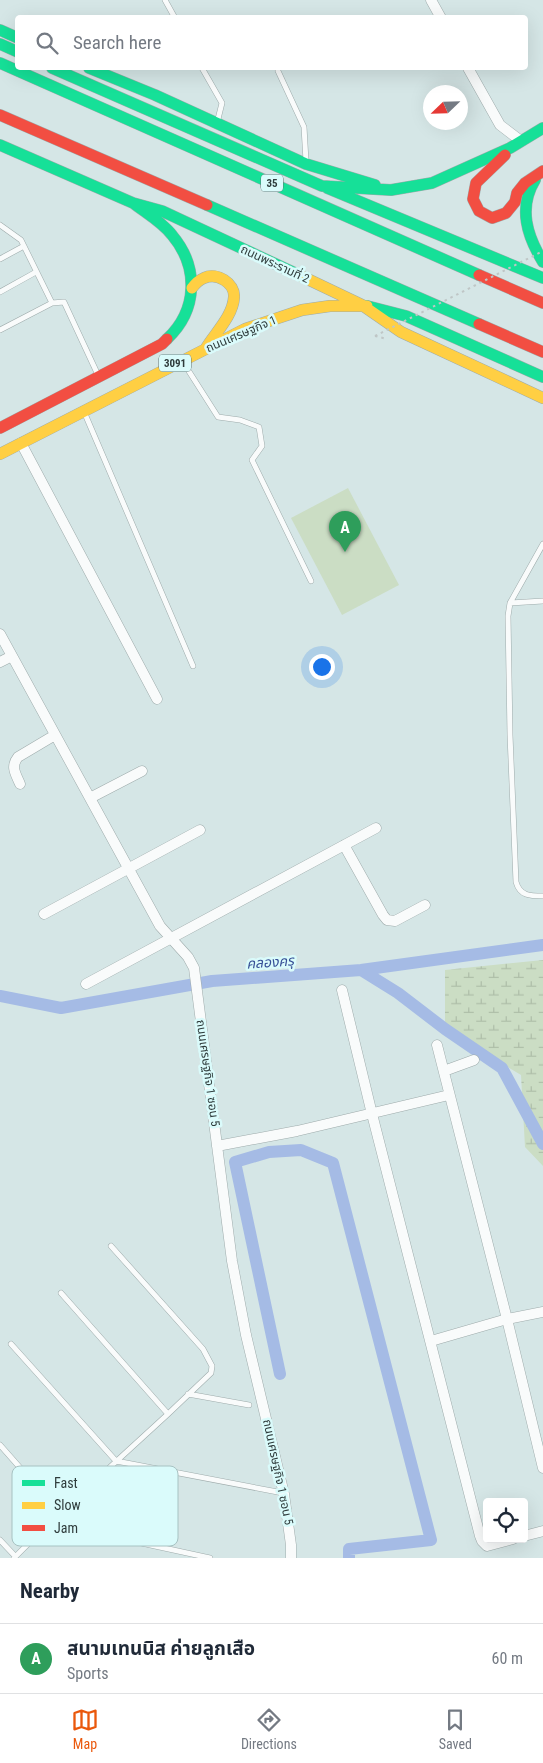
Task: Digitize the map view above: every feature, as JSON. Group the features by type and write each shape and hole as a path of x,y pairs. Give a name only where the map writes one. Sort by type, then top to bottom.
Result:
{"main road":[{"path":"0,30 15,37"},
{"path":"0,44 15,51"},
{"name":"35","path":"0,63 15,70"},
{"name":"35","path":"16,70 543,303"},
{"path":"56,70 207,137 543,278"},
{"path":"93,70 217,123 306,164 390,190"},
{"name":"ถนนพระรามที่ 2","path":"0,115 543,352"},
{"path":"322,186 390,190 432,183 518,143 543,128"},
{"path":"518,143 476,183 473,199 479,212 492,218 506,214 515,202 517,193 525,183 543,171"},
{"name":"ถนนพระรามที่ 2","path":"0,145 133,203 162,211 362,305 401,332 543,398"},
{"path":"543,171 529,188 525,213 527,232 543,262"},
{"name":"3091","path":"0,428 162,344 171,336 187,310 192,288 192,278 187,259 172,235 133,203"},
{"path":"192,288 202,279 212,276 220,277 226,281 234,291 231,307 206,348"},
{"name":"ถนนเศรษฐกิจ 1","path":"0,454 245,329 302,310 330,306 362,305 406,316 543,376"}],"street":[{"path":"431,0 439,15"},
{"path":"469,70 500,125 518,143"},
{"path":"20,443 158,698"},
{"name":"ถนนเศรษฐกิจ 1 ซอน 5","path":"0,634 160,926 188,956 194,968 232,1261 240,1306 284,1494 292,1545 291,1558"},
{"path":"0,662 12,656"},
{"path":"20,784 14,769 13,764 15,761 18,757 56,734"},
{"path":"90,798 142,771"},
{"path":"86,984 376,828"},
{"path":"44,914 200,830"},
{"path":"344,845 382,915 387,920 395,921 425,905"},
{"path":"342,990 372,1114 483,1542"},
{"path":"437,1045 508,1320 543,1468"},
{"path":"444,1071 474,1060"},
{"path":"217,1146 297,1131 449,1095"},
{"path":"430,1341 543,1312"},
{"path":"528,1535 543,1531"},
{"path":"484,1543 487,1546 498,1543"}],"lane":[{"path":"165,0 173,15"},
{"path":"203,70 222,103 217,123"},
{"path":"278,72 304,127 306,164"},
{"path":"0,225 21,240 52,303"},
{"path":"0,259 24,246"},
{"path":"0,292 36,272"},
{"path":"0,330 52,303 64,302 99,377"},
{"path":"182,360 218,417 240,420 259,427 262,446 252,460 311,581"},
{"path":"83,412 193,666"},
{"path":"543,544 510,603 508,616 510,735 516,882 522,893 530,896 543,896"},
{"path":"510,603 543,601"},
{"path":"111,1246 203,1349 212,1366 211,1373 111,1466"},
{"path":"61,1293 168,1414"},
{"path":"11,1344 116,1461 141,1466"},
{"path":"188,1394 249,1405"},
{"path":"0,1447 17,1466"},
{"path":"178,1473 284,1494"},
{"path":"0,1540 14,1557 25,1546"},
{"path":"154,1546 210,1558"}],"path":[{"path":"374,336 543,251"}],"green space":[{"path":"348,488 399,585 342,615 291,518"},
{"path":"543,960 543,1166 525,1147 521,1075 445,1029 445,970"}],"waterway":[{"name":"คลองครุ","path":"0,996 61,1008 212,981 361,970 543,945"},
{"path":"361,970 398,993 445,1029 502,1068 543,1144"},
{"path":"280,1374 235,1162 269,1152 301,1150 333,1163 431,1540 349,1549 349,1558"}],"traffic: fast":[{"path":"0,30 15,37"},
{"path":"0,44 15,51"},
{"path":"0,63 15,70"},
{"path":"16,70 479,275"},
{"path":"57,70 322,186 391,190 432,183 510,148 543,128"},
{"path":"94,70 155,95 306,164 375,185"},
{"path":"0,145 133,203 162,211 299,275"},
{"path":"535,180 527,201 527,222 529,232 543,262"},
{"path":"327,188 543,278"},
{"path":"133,203 168,230 181,247 187,261 191,288 189,302 185,315 167,339"},
{"path":"207,205 479,324"},
{"path":"367,306 406,316 543,377"}],"traffic: slow":[{"path":"299,275 362,305 401,332 543,398"},
{"path":"192,288 202,279 214,276 228,283 234,292 230,311 206,348"},
{"path":"0,454 245,329 302,310 330,306 367,306"}],"traffic: jam":[{"path":"0,115 207,205"},
{"path":"505,155 476,183 473,199 479,211 492,218 506,213 515,202 517,193 525,183 543,171"},
{"path":"479,275 543,303"},
{"path":"479,324 543,352"},
{"path":"0,428 162,344 167,339"}],"place":[{"name":"สนามเทนนิส ค่ายลูกเสือ","path":"345,552"}]}
